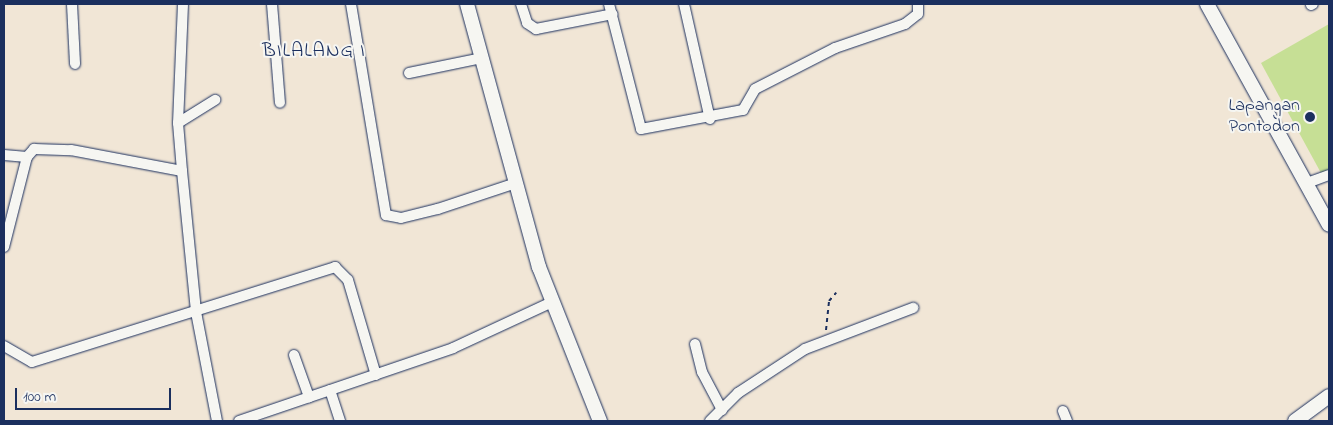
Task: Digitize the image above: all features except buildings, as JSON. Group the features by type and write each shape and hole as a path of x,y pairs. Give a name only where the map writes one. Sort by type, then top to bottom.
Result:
{"street":[{"path":"72,4 74,64"},
{"path":"183,4 178,123 196,312 217,421"},
{"path":"272,4 280,102"},
{"path":"351,4 386,215 401,218 438,210 516,183"},
{"path":"467,4 516,183 552,302 600,421"},
{"path":"521,4 527,23 536,29 613,14"},
{"path":"609,4 613,14 639,127 710,119 743,110 755,89 835,48 916,19 918,4"},
{"path":"684,4 710,119"},
{"path":"1207,4 1329,225"},
{"path":"409,73 482,58"},
{"path":"178,123 215,100"},
{"path":"4,155 27,156 44,148 182,171"},
{"path":"4,247 27,156"},
{"path":"1307,183 1329,175"},
{"path":"4,346 32,362 196,312 328,266 341,269 354,296 376,375"},
{"path":"242,421 452,348 552,302"},
{"path":"710,421 755,381 824,341 914,308"},
{"path":"695,344 702,372 722,410"},
{"path":"294,355 309,397"},
{"path":"330,390 340,421"},
{"path":"1295,421 1329,396"}],"path":[{"path":"824,341 829,301 836,293"}],"green space":[{"name":"Lapangan Pontodon","path":"1329,24 1329,170 1321,173 1261,63"}],"place":[{"name":"Lapangan Pontodon","path":"1310,117"}],"district":[{"name":"BILALANG I","path":"314,51"}]}
